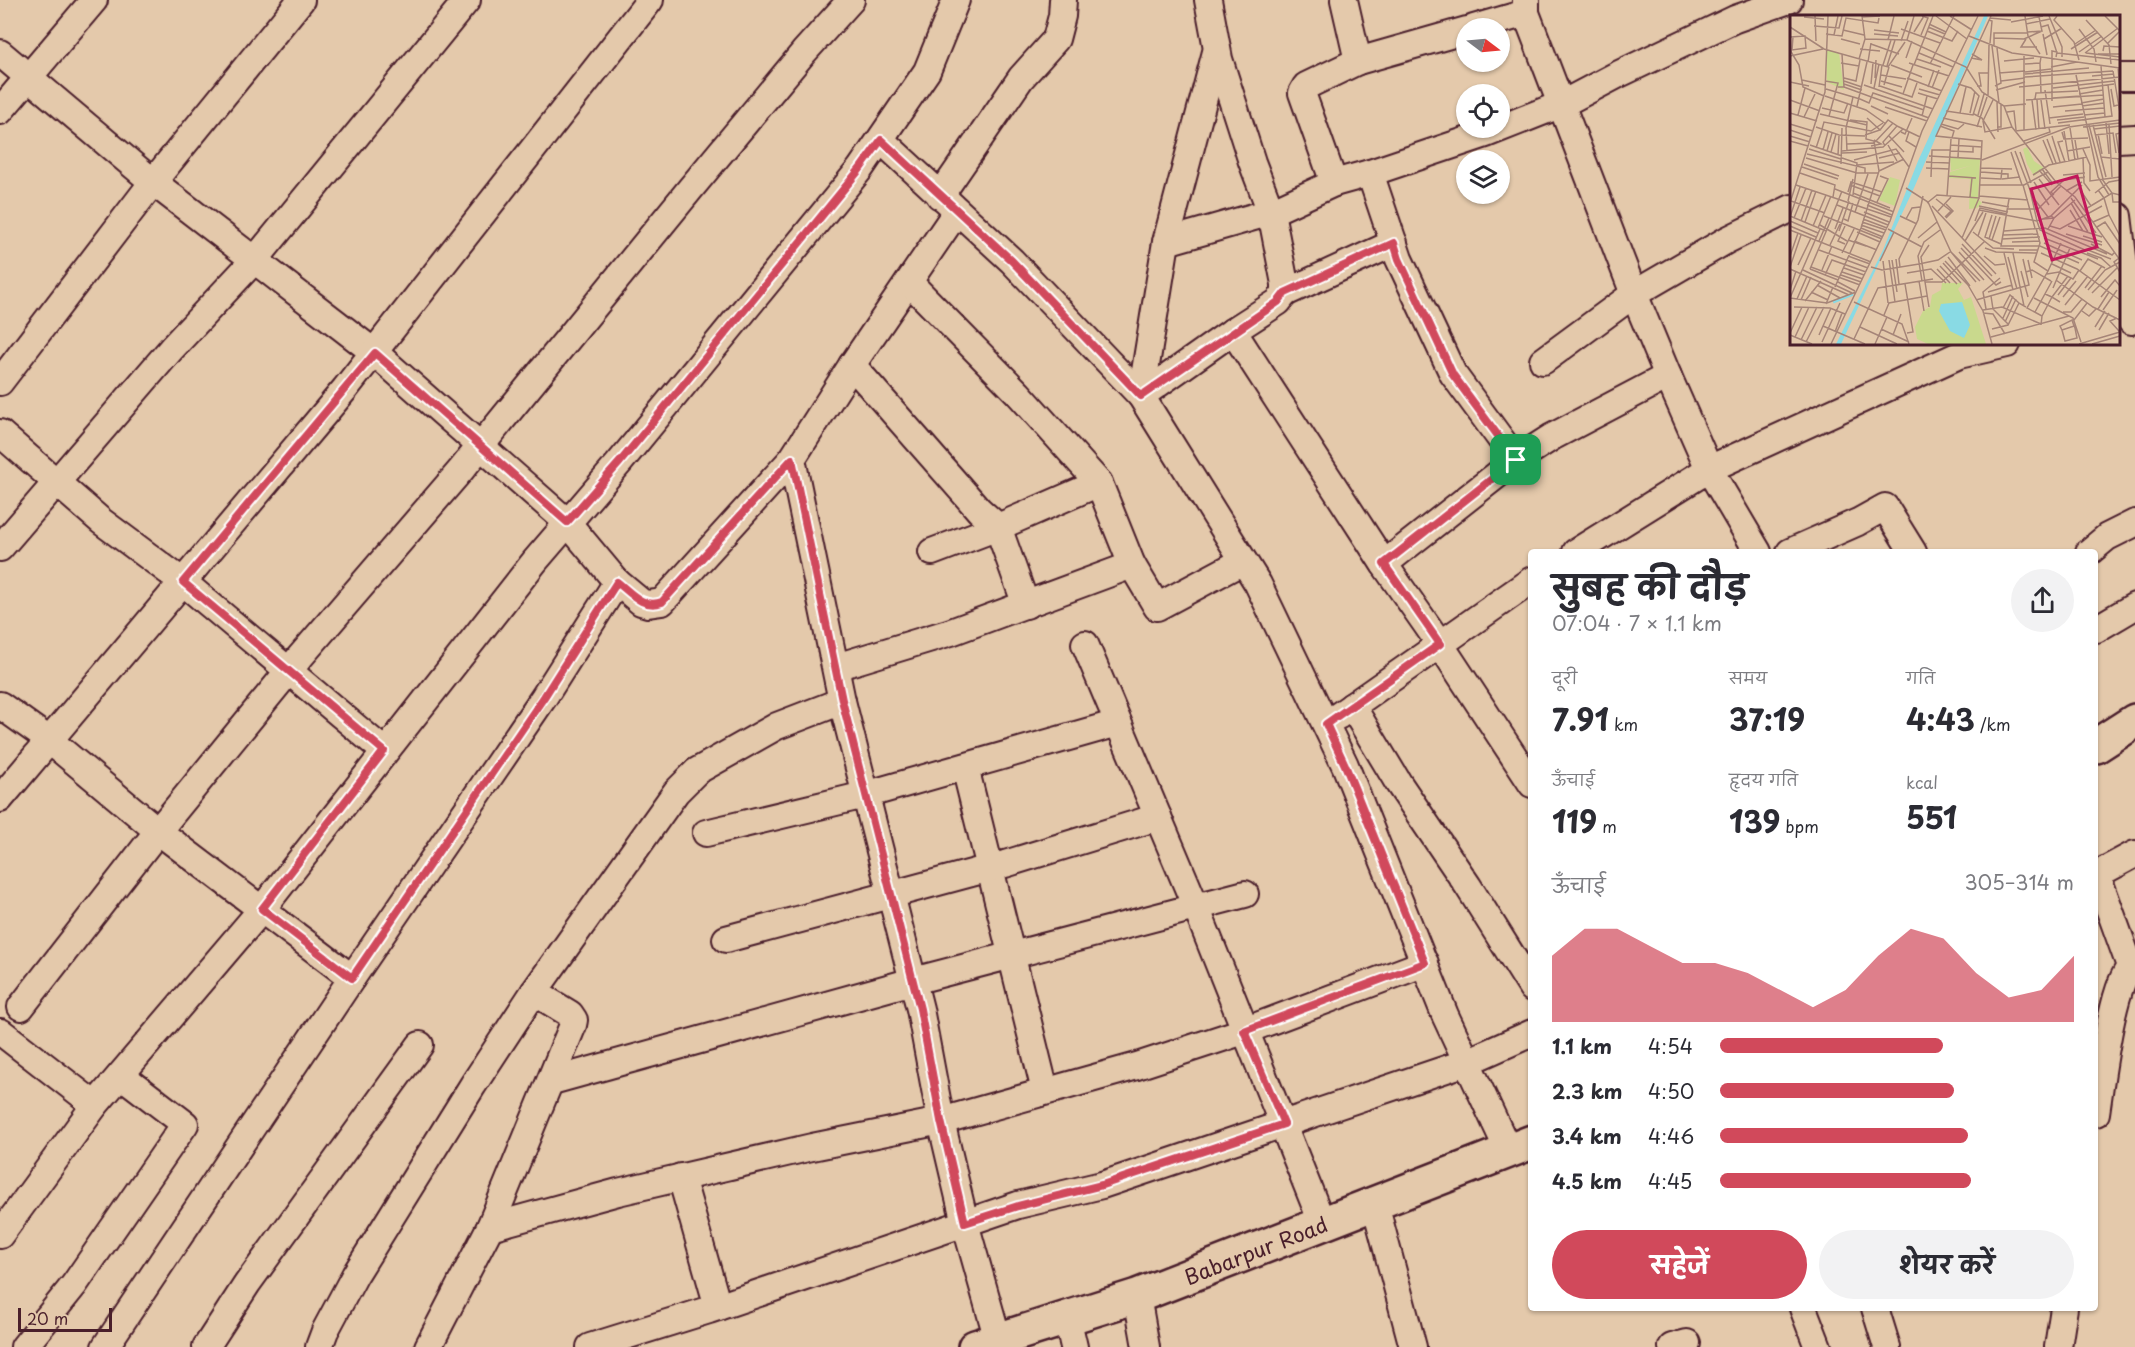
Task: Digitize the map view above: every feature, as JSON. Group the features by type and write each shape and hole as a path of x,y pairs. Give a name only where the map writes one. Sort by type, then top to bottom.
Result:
{"street":[{"path":"0,111 94,0"},
{"path":"0,382 153,182 301,0"},
{"path":"0,548 172,348 255,259 467,0"},
{"path":"0,799 375,353 650,0"},
{"path":"21,1006 158,831 289,670 461,470 698,179 851,0"},
{"path":"0,1235 95,1105 262,909 384,751 567,522 627,453 860,169 927,71 956,0"},
{"path":"0,53 153,182 375,353 567,522 617,582 641,602 648,604 662,602 792,459 909,282 949,203 1021,78 1056,39 1062,16 1063,0"},
{"path":"1208,0 1217,48 1252,162 1271,212 1285,293"},
{"path":"1344,0 1358,61"},
{"path":"1167,242 1271,212 1334,183 1486,134 1562,104 1617,75 1735,20 1789,0"},
{"path":"1498,18 1526,6 1634,294 1668,376 1709,469 1756,549"},
{"path":"1334,183 1302,93 1306,86 1358,61 1456,33"},
{"path":"1141,396 1167,242 1217,48"},
{"path":"2120,139 2135,138"},
{"path":"881,140 1012,261 1141,396 1258,584 1345,765 1445,1015 1467,1062 1520,1147"},
{"path":"1370,173 1399,259 1453,375 1516,460"},
{"path":"1543,361 1634,294 1727,240 1790,208"},
{"path":"2120,237 2128,322"},
{"path":"1141,396 1278,302 1285,293 1394,243"},
{"path":"909,282 1018,393 1099,483 1132,565 1157,607 1243,561"},
{"path":"1233,331 1384,564 1528,778"},
{"path":"1581,549 1709,469 1959,354 1976,347 1997,345"},
{"path":"852,365 979,510 998,527 1026,605"},
{"path":"1384,564 1516,460 1552,437 1668,376"},
{"path":"0,433 101,521 183,582 384,751"},
{"path":"792,459 842,700 913,981 941,1121 991,1344"},
{"path":"932,552 998,527 1099,483"},
{"path":"1797,549 1858,522 1885,507 1911,549"},
{"path":"2093,549 2107,537 2135,523"},
{"path":"836,667 951,632 1132,565"},
{"path":"105,1347 352,978 544,697 617,582"},
{"path":"1326,724 1528,583"},
{"path":"2098,628 2135,606"},
{"path":"1085,644 1196,907 1323,1225"},
{"path":"319,1347 355,1275 473,1085 534,993 676,792 697,771 777,726 842,700"},
{"path":"0,705 49,740 158,831 352,978"},
{"path":"1352,706 1399,784 1468,886 1528,982"},
{"path":"2098,745 2135,721"},
{"path":"706,833 865,795 1118,723"},
{"path":"965,767 1045,1092"},
{"path":"726,939 989,868 1158,817"},
{"path":"2098,873 2135,854"},
{"path":"2098,879 2132,965 2125,973 2115,998 2099,1067 2098,1082"},
{"path":"552,1081 1012,954 1245,894"},
{"path":"490,1227 681,1177 941,1121 1045,1092 1137,1066 1244,1031 1425,963"},
{"path":"428,1347 490,1227 552,1081 574,1020 570,1014 534,993"},
{"path":"1,1032 95,1105"},
{"path":"598,1346 1018,1206 1102,1185 1467,1062 1528,1035"},
{"path":"206,1347 247,1284 420,1045"},
{"path":"24,1347 74,1284 186,1124 121,1075"},
{"name":"Babarpur Road","path":"991,1344 1070,1332 1137,1296 1520,1147"},
{"path":"681,1177 718,1307"},
{"path":"1375,1204 1413,1347"},
{"path":"1137,1296 1146,1347"},
{"path":"1804,1311 1818,1347"},
{"path":"1876,1311 1887,1347"},
{"path":"2058,1347 2064,1311"}],"route":[{"path":"881,140 1012,261 1141,396 1278,302 1285,293 1394,243 1399,259 1453,375 1516,460 1384,564 1440,644 1326,724 1345,765 1425,963 1244,1031 1284,1124 1102,1185 1018,1206 965,1223 941,1121 920,1009 842,700 792,468 792,459 662,602 648,604 641,602 617,582 544,697 352,978 262,909 384,751 183,582 375,353 567,522 620,462 860,169 881,140"}]}
